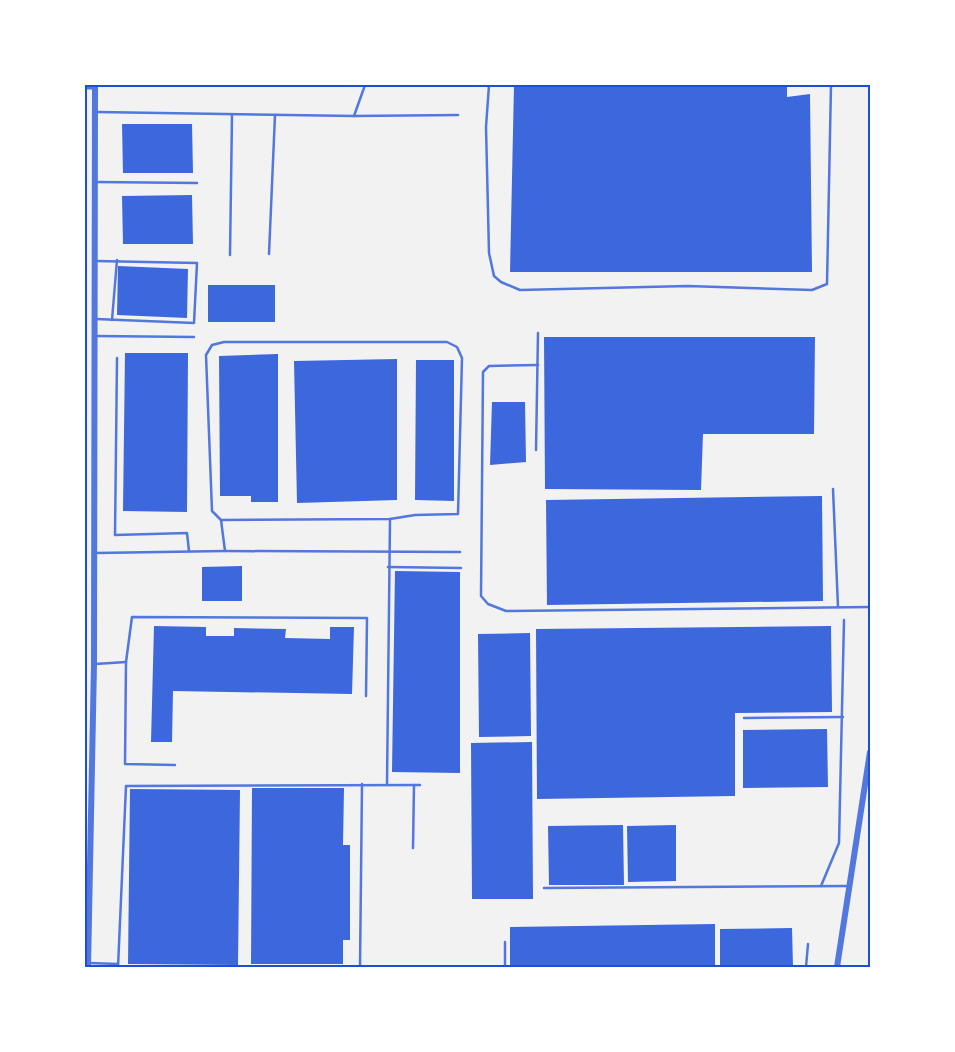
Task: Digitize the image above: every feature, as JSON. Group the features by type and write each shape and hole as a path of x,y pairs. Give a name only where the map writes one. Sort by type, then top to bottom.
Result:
{"street":[{"path":"85,87 95,86 94,664 87,939 88,965"},
{"path":"837,967 870,752"}],"lane":[{"path":"354,116 365,85"},
{"path":"489,85 486,127 489,253 494,276 501,282 520,290 688,286 812,290 827,284 831,85"},
{"path":"94,112 232,115 458,115"},
{"path":"230,255 232,115"},
{"path":"268,254 275,115"},
{"path":"95,182 197,183"},
{"path":"112,320 117,260"},
{"path":"94,261 197,263 194,323 94,319"},
{"path":"536,450 538,333"},
{"path":"94,336 194,337"},
{"path":"221,520 390,519 415,515 458,514 462,358 457,347 447,342 224,342 212,344 206,355 210,485 212,511 221,520 225,551"},
{"path":"117,358 115,535 187,533 189,551"},
{"path":"538,365 490,366 483,372 481,596 488,604 506,611 870,607"},
{"path":"833,489 838,607"},
{"path":"387,784 388,551 390,519"},
{"path":"93,553 189,551 460,552"},
{"path":"388,567 461,568"},
{"path":"175,765 125,764 126,662 132,617 367,618 366,696"},
{"path":"821,886 839,844 844,620"},
{"path":"94,664 126,662"},
{"path":"744,718 843,717"},
{"path":"360,967 362,784"},
{"path":"413,848 414,785"},
{"path":"88,965 118,965 126,786 420,785"},
{"path":"544,888 848,886"},
{"path":"505,942 505,967"},
{"path":"806,967 808,944"}],"building":[{"path":"514,85 787,85 787,97 810,94 812,272 510,272"},
{"path":"122,124 192,124 193,173 123,173"},
{"path":"192,195 193,244 123,244 122,196"},
{"path":"118,266 188,269 187,318 117,315"},
{"path":"208,285 275,285 275,322 208,322"},
{"path":"544,337 815,337 814,434 703,434 701,490 545,489"},
{"path":"125,353 188,353 187,512 123,511"},
{"path":"278,354 278,502 251,502 251,496 220,496 219,356"},
{"path":"397,359 397,500 297,503 294,361"},
{"path":"416,360 454,360 454,501 415,500"},
{"path":"492,402 525,402 526,462 490,465"},
{"path":"822,496 823,601 547,605 546,500"},
{"path":"242,566 242,601 202,601 202,567"},
{"path":"395,571 460,572 460,773 392,772"},
{"path":"154,626 206,627 206,636 234,636 234,628 286,629 285,638 330,639 330,627 354,627 352,694 173,691 172,742 151,742"},
{"path":"831,626 832,712 735,713 735,796 537,799 536,629"},
{"path":"530,633 531,736 479,737 478,634"},
{"path":"827,729 828,787 743,788 743,730"},
{"path":"532,742 533,899 472,899 471,743"},
{"path":"252,788 344,788 343,845 350,845 350,940 343,940 343,964 251,964"},
{"path":"130,789 240,790 238,965 128,964"},
{"path":"623,825 624,885 549,885 548,826"},
{"path":"676,825 676,881 628,882 627,826"},
{"path":"715,924 715,967 510,967 510,927"},
{"path":"792,928 793,967 720,967 720,929"}]}
